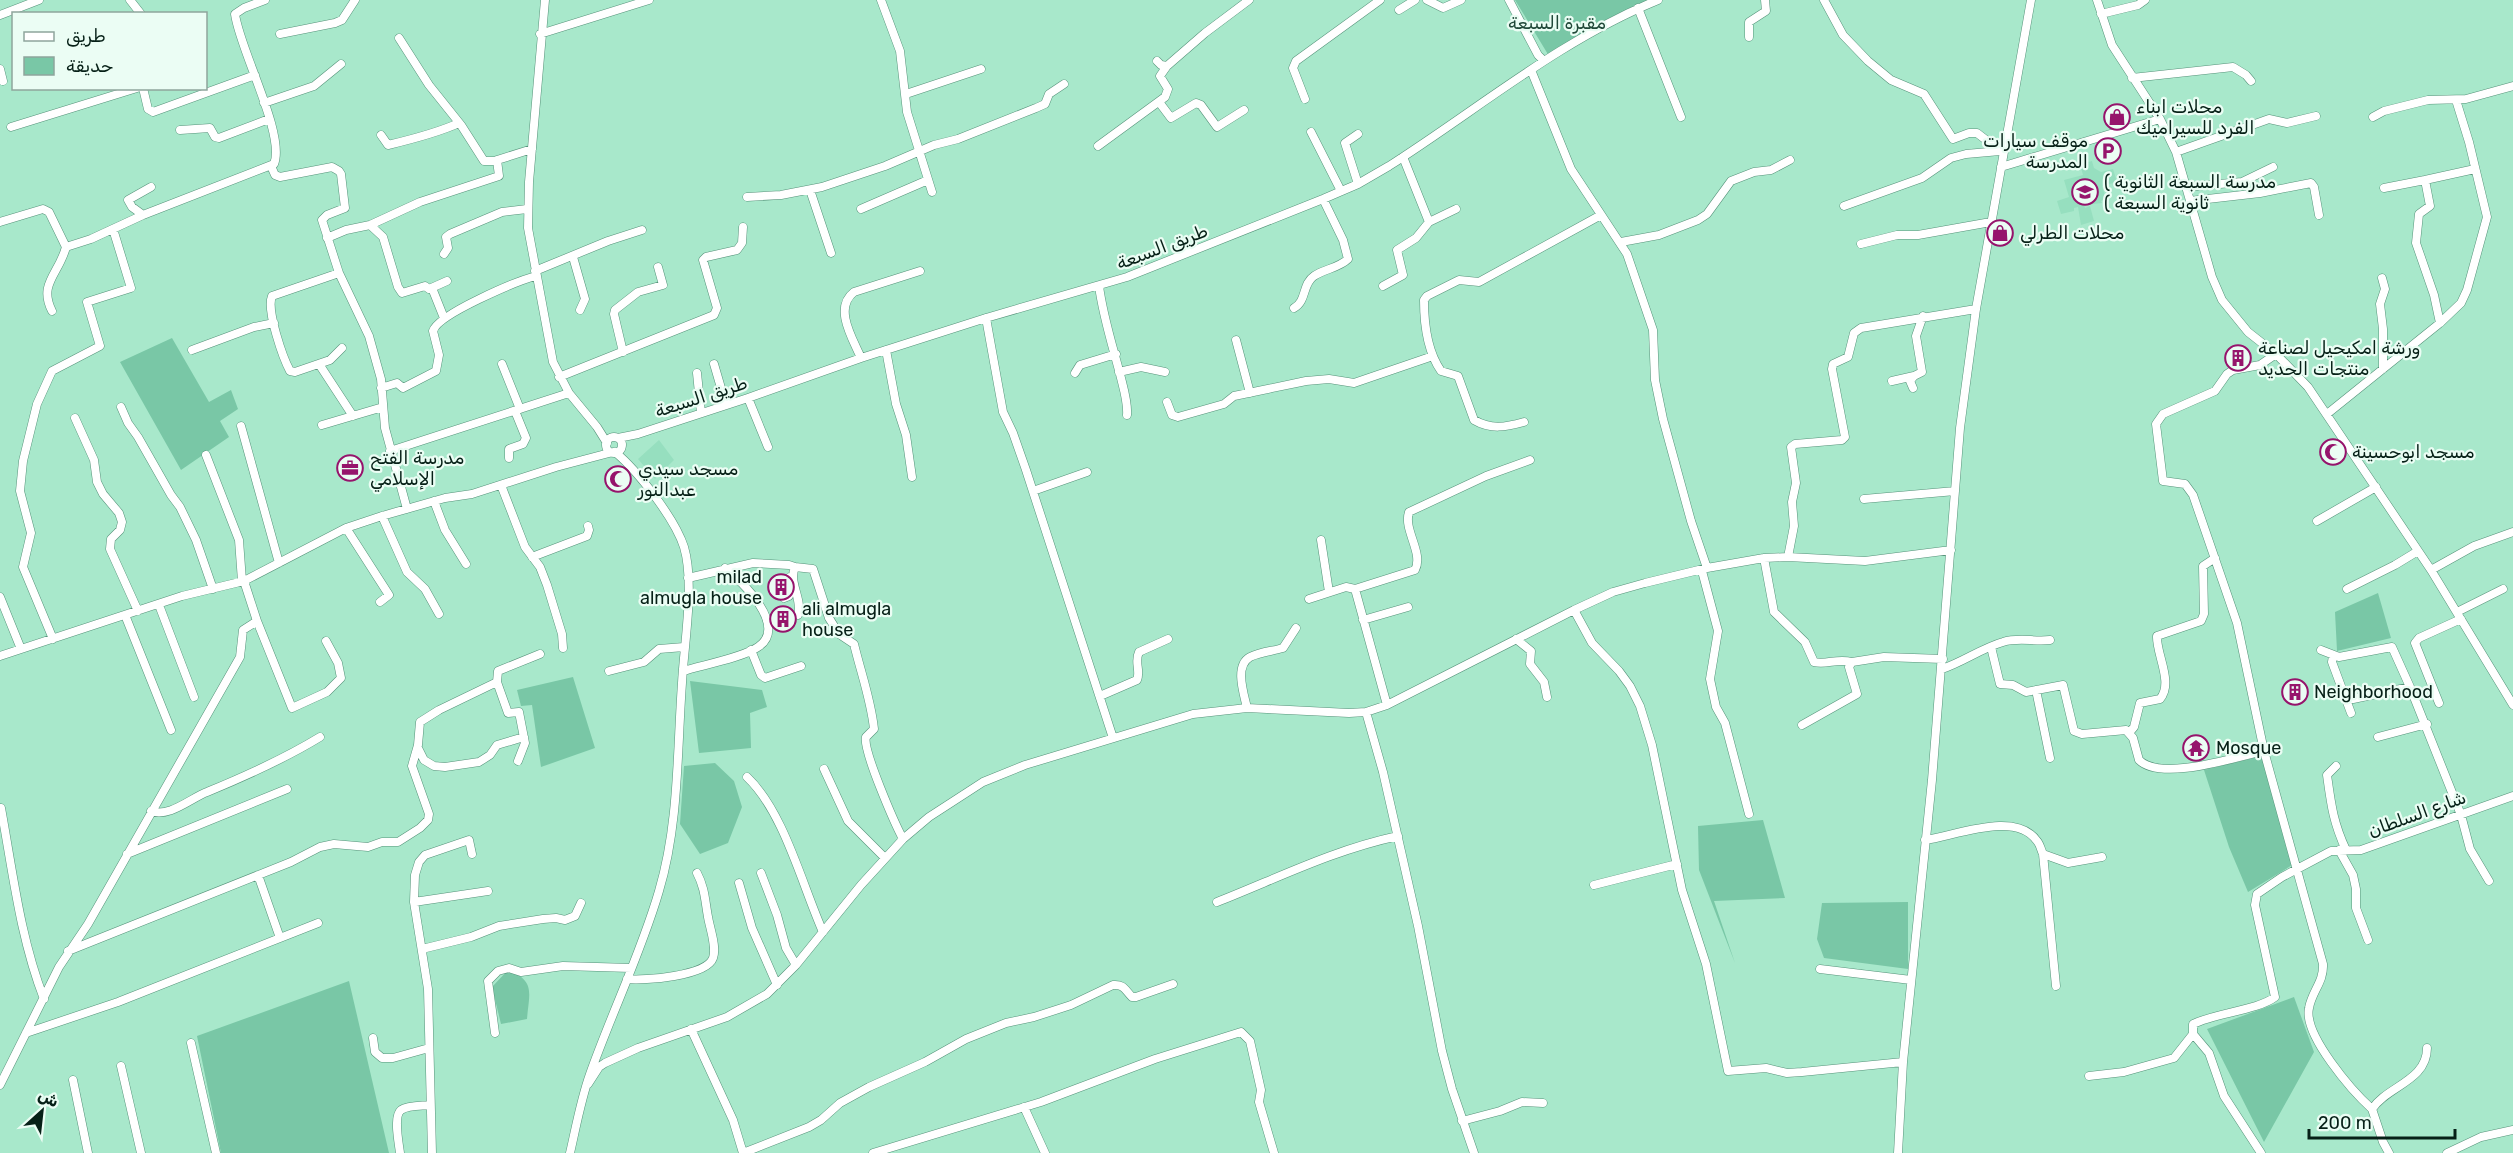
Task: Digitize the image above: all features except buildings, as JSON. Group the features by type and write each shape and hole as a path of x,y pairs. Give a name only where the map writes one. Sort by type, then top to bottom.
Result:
{"street":[{"path":"0,15 39,0"},
{"path":"130,0 139,12"},
{"path":"66,247 271,166 277,156 269,119 235,14 243,8 264,0"},
{"path":"280,34 342,20 355,0"},
{"path":"545,0 540,34 528,228 550,350 559,377 597,427 617,445"},
{"path":"540,34 649,0"},
{"path":"882,0 900,51 907,112 932,192"},
{"path":"1098,146 1159,102 1169,92 1160,76 1167,66 1205,33 1249,0"},
{"path":"1305,99 1293,68 1296,61 1380,0"},
{"path":"1399,10 1415,0"},
{"path":"1427,0 1443,8 1461,0"},
{"path":"1509,0 1538,55 1545,61"},
{"name":"طريق السبعة","path":"0,656 126,615 243,581 346,528 434,501 472,494 594,456 638,434 861,358 1138,273 1358,184 1585,36 1658,0"},
{"path":"1749,37 1749,22 1765,13 1765,0"},
{"path":"1824,0 1843,34 1868,61 1891,80 1924,94 1953,139 1968,133 1977,133 2002,152"},
{"path":"1898,1153 1903,1062 1943,659 1960,428 1976,309 2002,152 2031,0"},
{"path":"2097,0 2112,45 2160,119 2176,152 2212,277 2222,300 2248,332 2276,354 2308,387 2432,570 2513,705"},
{"path":"2101,14 2138,5 2145,0"},
{"path":"1638,8 1681,117"},
{"path":"399,38 429,85 459,123 484,161 497,160 532,149"},
{"path":"1157,61 1167,66"},
{"path":"264,103 314,86 341,64"},
{"path":"2132,78 2233,67 2251,81"},
{"path":"0,69 3,81"},
{"path":"906,94 981,69"},
{"path":"1531,70 1571,169 1621,242 1653,330 1657,396 1705,569 1718,631 1710,680 1716,707 1725,723 1749,814"},
{"path":"143,90 148,109 153,112 255,75"},
{"path":"747,197 810,190 885,166 1045,104 1049,93 1064,84"},
{"path":"2373,117 2384,111 2428,100 2456,100 2513,86"},
{"path":"11,127 131,90"},
{"path":"2327,414 2440,323 2460,303 2467,290 2487,217 2456,100"},
{"path":"1159,102 1171,118 1196,103 1201,105 1217,127 1244,110"},
{"path":"2176,152 2270,119 2287,123 2316,116"},
{"path":"180,130 210,128 215,137 219,138 269,119"},
{"path":"2001,167 2160,119"},
{"path":"381,135 388,145 439,132 459,123"},
{"path":"1311,132 1341,191"},
{"path":"1358,134 1347,139 1345,143 1358,184"},
{"path":"1844,206 1922,178 1951,158 1966,154 2002,152"},
{"path":"1402,157 1429,222"},
{"path":"327,238 346,230 370,225 420,202 499,176 497,160"},
{"path":"1621,242 1659,235 1698,220 1707,214 1731,181 1754,172 1771,170 1790,160"},
{"path":"271,166 275,174 280,177 314,169 332,168 339,171 346,204 343,210 323,217 327,238 339,273 369,336 381,388 390,451 407,509"},
{"path":"2186,187 2242,182 2273,167"},
{"path":"2384,188 2475,169"},
{"path":"861,209 928,180"},
{"path":"2425,180 2430,206 2419,214 2416,243 2434,295 2440,323"},
{"path":"2190,201 2260,193 2311,183 2314,187 2319,216"},
{"path":"143,215 132,207 128,200 151,187"},
{"path":"810,190 831,253"},
{"path":"1294,308 1303,299 1313,276 1346,262 1348,259 1343,240 1330,218 1323,199"},
{"path":"444,254 448,248 446,237 450,234 502,212 528,208"},
{"path":"1383,286 1403,275 1397,250 1416,238 1429,222 1456,209"},
{"path":"0,222 47,210 66,247 61,264 46,290 47,302 52,312"},
{"path":"1524,422 1500,428 1484,425 1474,420 1458,376 1441,371 1433,356 1425,319 1424,300 1427,296 1459,280 1479,282 1601,215"},
{"path":"1861,244 1897,235 1918,235 1991,222"},
{"path":"370,225 383,237 401,292 404,294 425,285 428,289 447,281"},
{"path":"559,377 715,314 717,308 703,260 706,257 737,250 742,243 744,227"},
{"path":"53,639 23,567 31,533 20,491 23,461 37,404 52,371 100,346 87,302 131,288 113,229"},
{"path":"381,388 397,382 403,388 436,371 439,355 433,331 435,325 444,318 492,293 573,257 642,231"},
{"path":"573,257 585,298 580,310"},
{"path":"623,352 615,310 638,292 663,285 658,267"},
{"path":"861,358 844,317 844,307 849,296 854,292 920,272"},
{"path":"339,273 272,296 270,306 290,371 295,372 330,360 342,348"},
{"path":"2382,279 2385,289 2379,304 2383,329 2383,369"},
{"path":"1099,286 1101,304 1116,354 1127,404 1127,415"},
{"path":"432,288 444,318"},
{"path":"1788,556 1794,526 1792,502 1796,483 1791,447 1795,444 1842,440 1846,435 1833,385 1832,369 1833,364 1848,357 1852,337 1858,329 1923,316 1976,309"},
{"path":"1892,381 1922,372 1916,336 1923,316"},
{"path":"986,318 1003,412 1013,433 1033,491 1113,738"},
{"path":"192,350 274,323"},
{"path":"1236,340 1250,393"},
{"path":"886,350 896,404 906,435 912,477"},
{"path":"1075,373 1080,365 1116,354"},
{"path":"2276,354 2260,365 2233,370 2227,374 2215,391 2169,410 2156,424 2163,481 2188,486 2237,623 2264,751 2323,964 2323,975 2309,1006 2309,1017 2323,1053 2342,1074 2346,1084 2372,1109 2383,1142 2390,1153"},
{"path":"1167,402 1171,414 1176,417 1224,404 1232,397 1312,380 1337,379 1354,383 1433,356"},
{"path":"319,364 353,416"},
{"path":"502,364 526,438 522,444 509,449 509,458"},
{"path":"714,364 726,405"},
{"path":"1119,372 1141,367 1165,372"},
{"path":"697,373 701,413"},
{"path":"1912,388 1910,381 1914,376"},
{"path":"390,451 569,393"},
{"path":"748,398 768,447"},
{"path":"121,407 128,423 180,507 196,540 213,589"},
{"path":"322,425 383,407"},
{"path":"75,418 94,460 97,482 103,494 119,513 122,522 120,530 111,539 110,549 138,612"},
{"path":"241,426 279,563"},
{"path":"597,427 606,444"},
{"path":"570,1153 588,1084 659,891 671,842 688,578 687,561 678,534 668,516 626,461 617,445 611,438 594,456"},
{"path":"606,444 617,445"},
{"path":"206,455 239,540 243,581 292,708 327,692 341,678 338,663 326,641"},
{"path":"1309,598 1346,587 1355,589 1415,570 1418,561 1409,529 1407,515 1409,512 1486,476 1530,460"},
{"path":"1033,491 1087,472"},
{"path":"501,485 525,547 540,567 553,602 562,648"},
{"path":"2317,521 2376,487"},
{"path":"1864,499 1955,491"},
{"path":"434,501 445,530 466,564"},
{"path":"382,516 407,572 425,589 439,614"},
{"path":"532,557 587,536 588,526"},
{"path":"346,528 388,595 380,602"},
{"path":"2432,570 2474,546 2513,532"},
{"path":"1321,540 1329,592"},
{"path":"588,1084 601,1065 638,1048 737,1012 761,998 796,965 903,839 929,817 983,782 1025,765 1193,714 1247,708 1338,713 1366,712 1387,705 1613,592 1705,569 1788,556 1865,561 1951,549"},
{"path":"2347,589 2395,566 2418,551"},
{"path":"1764,558 1774,612 1805,642 1815,662 1840,659 1851,662 1884,657 1943,659"},
{"path":"2129,733 2134,727 2140,703 2160,699 2164,694 2165,678 2157,636 2201,621 2204,614 2203,566 2215,558"},
{"path":"688,578 725,568 764,563 813,570 829,618 838,634 854,644 865,691 871,704 874,729 866,737 865,746 903,839"},
{"path":"784,598 789,596 789,579 795,567"},
{"path":"683,671 751,650 765,640 768,628 758,601 741,580 725,568"},
{"path":"791,576 799,606 798,615"},
{"path":"1355,589 1387,705"},
{"path":"2439,704 2415,643 2419,638 2503,589"},
{"path":"0,597 21,649"},
{"path":"159,605 194,697"},
{"path":"1363,620 1408,607"},
{"path":"1574,610 1592,643 1619,671 1640,706 1652,745 1682,890 1706,964 1728,1071 1775,1069 1802,1072 1903,1062"},
{"path":"126,615 171,730"},
{"path":"0,1084 68,951 87,924 240,657 243,630 257,621"},
{"path":"1247,708 1241,672 1244,662 1250,657 1283,648 1296,628"},
{"path":"1100,696 1137,680 1139,676 1138,652 1168,639"},
{"path":"1516,639 1531,651 1530,664 1544,682 1547,697"},
{"path":"1942,669 1991,647 2019,639 2050,640"},
{"path":"609,671 644,662 659,649 684,647"},
{"path":"1991,647 2000,684 2013,685 2026,692 2061,684 2065,686 2072,728 2077,734 2122,730 2129,733 2133,738 2139,760 2150,767 2179,769 2264,751"},
{"path":"2321,650 2339,657 2392,647 2427,724 2461,814 2470,849 2489,881"},
{"path":"751,650 761,675 765,678 801,666"},
{"path":"518,761 525,745 519,712 508,713 497,682 498,671 540,654"},
{"path":"2333,656 2332,662 2351,713"},
{"path":"1802,725 1830,708 1854,698 1857,694 1849,667 1851,662"},
{"path":"68,951 258,875 320,847 344,843 368,847 382,842 395,843 420,828 428,820 429,814 412,766 418,748 418,725 421,720 497,682"},
{"path":"2353,699 2410,687"},
{"path":"2036,690 2050,758"},
{"path":"1366,712 1398,836 1442,1051 1474,1153"},
{"path":"2378,737 2427,724"},
{"path":"152,811 157,813 174,808 249,775 320,737"},
{"path":"418,748 424,760 434,766 445,767 479,762 490,755 497,745 524,737"},
{"path":"2336,766 2327,775 2330,808 2342,850 2353,875 2356,908 2368,940"},
{"path":"824,769 848,821 885,858"},
{"path":"747,777 758,790 783,831 823,932"},
{"path":"127,854 287,789"},
{"name":"شارع السلطان","path":"2193,1034 2193,1024 2208,1017 2262,1003 2275,997 2255,899 2262,889 2331,851 2361,850 2513,796"},
{"path":"1,808 16,906 31,966 44,999"},
{"path":"1925,840 1997,825 2022,830 2037,841 2043,854 2056,986"},
{"path":"1217,902 1285,876 1303,865 1358,845 1398,836"},
{"path":"432,1153 428,989 414,902 415,875 419,862 425,855 469,840 472,854"},
{"path":"2043,854 2068,863 2102,857"},
{"path":"1594,885 1677,864"},
{"path":"627,979 682,974 700,970 710,963 714,952 706,893 697,873"},
{"path":"761,873 777,915 786,948 796,965"},
{"path":"258,875 280,938"},
{"path":"739,883 752,928 777,985"},
{"path":"414,902 488,891"},
{"path":"422,949 501,926 554,918 565,920 574,916 581,903"},
{"path":"26,1034 118,1002 318,923"},
{"path":"495,1033 488,981 498,971 509,968 525,972 563,966 631,968"},
{"path":"1820,969 1911,980"},
{"path":"691,1029 733,1120 743,1153 809,1127 821,1120 840,1103 869,1087 925,1062 966,1039 1006,1023 1071,1005 1113,985 1126,988 1132,997 1136,997 1173,984"},
{"path":"873,1153 1024,1107 1155,1059 1241,1032 1250,1041 1261,1090 1259,1102 1275,1153"},
{"path":"2089,1076 2124,1072 2174,1058 2193,1034 2209,1053 2224,1096 2261,1153"},
{"path":"373,1038 375,1052 382,1058 393,1058 429,1048"},
{"path":"191,1043 216,1153"},
{"path":"2372,1109 2378,1100 2413,1078 2425,1061 2427,1048"},
{"path":"121,1066 141,1153"},
{"path":"73,1080 88,1153"},
{"path":"1462,1120 1500,1111 1522,1102 1543,1103"},
{"path":"400,1153 397,1128 399,1113 402,1109 430,1105"},
{"path":"1024,1107 1045,1153"},
{"path":"2447,1153 2481,1137 2513,1130"}],"shaded area":[{"name":"( مدرسة السبعة الثانوية ( ثانوية السبعة","path":"2092,161 2094,168 2101,172 2113,169 2117,182 2102,186 2106,199 2101,201 2102,203 2084,205 2085,208 2090,206 2094,221 2081,225 2078,207 2074,208 2074,211 2061,214 2057,201 2069,197 2064,180 2083,175 2080,164"},
{"path":"659,440 674,460 655,479 638,459"}],"green space":[{"name":"مقبرة السبعة","path":"1515,0 1654,0 1549,56"},
{"path":"172,338 209,402 231,390 238,409 220,421 229,437 181,470 120,362"},
{"path":"2378,593 2391,638 2337,651 2335,612"},
{"path":"573,677 595,748 541,767 532,705 521,706 517,690"},
{"path":"690,681 762,690 767,707 750,713 751,748 699,753"},
{"path":"2262,756 2294,864 2248,892 2229,847 2204,770"},
{"path":"715,763 734,781 742,807 728,843 700,854 680,824 684,766"},
{"path":"1763,820 1785,898 1714,901 1735,963 1699,870 1698,826"},
{"path":"1908,902 1908,969 1824,958 1817,939 1822,903"},
{"path":"508,970 527,983 529,995 527,1019 501,1024 492,987"},
{"path":"349,981 389,1153 221,1153 197,1036"},
{"path":"2294,997 2314,1052 2264,1142 2207,1029"}],"place":[{"name":"محلات ابناء الفرد للسيراميك","path":"2117,117"},
{"name":"موقف سيارات المدرسة","path":"2108,151"},
{"name":"( مدرسة السبعة الثانوية ( ثانوية السبعة","path":"2085,192"},
{"name":"محلات الطرلي","path":"2000,233"},
{"name":"ورشة امكيحيل لصناعة منتجات الحديد","path":"2238,358"},
{"name":"مسجد ابوحسينة","path":"2333,452"},
{"name":"مدرسة الفتح الإسلامي","path":"350,468"},
{"name":"مسجد سيدي عبدالنور","path":"618,479"},
{"name":"milad almugla house","path":"781,587"},
{"name":"ali almugla house","path":"783,619"},
{"name":"Neighborhood","path":"2295,692"},
{"name":"Mosque","path":"2196,748"}]}
